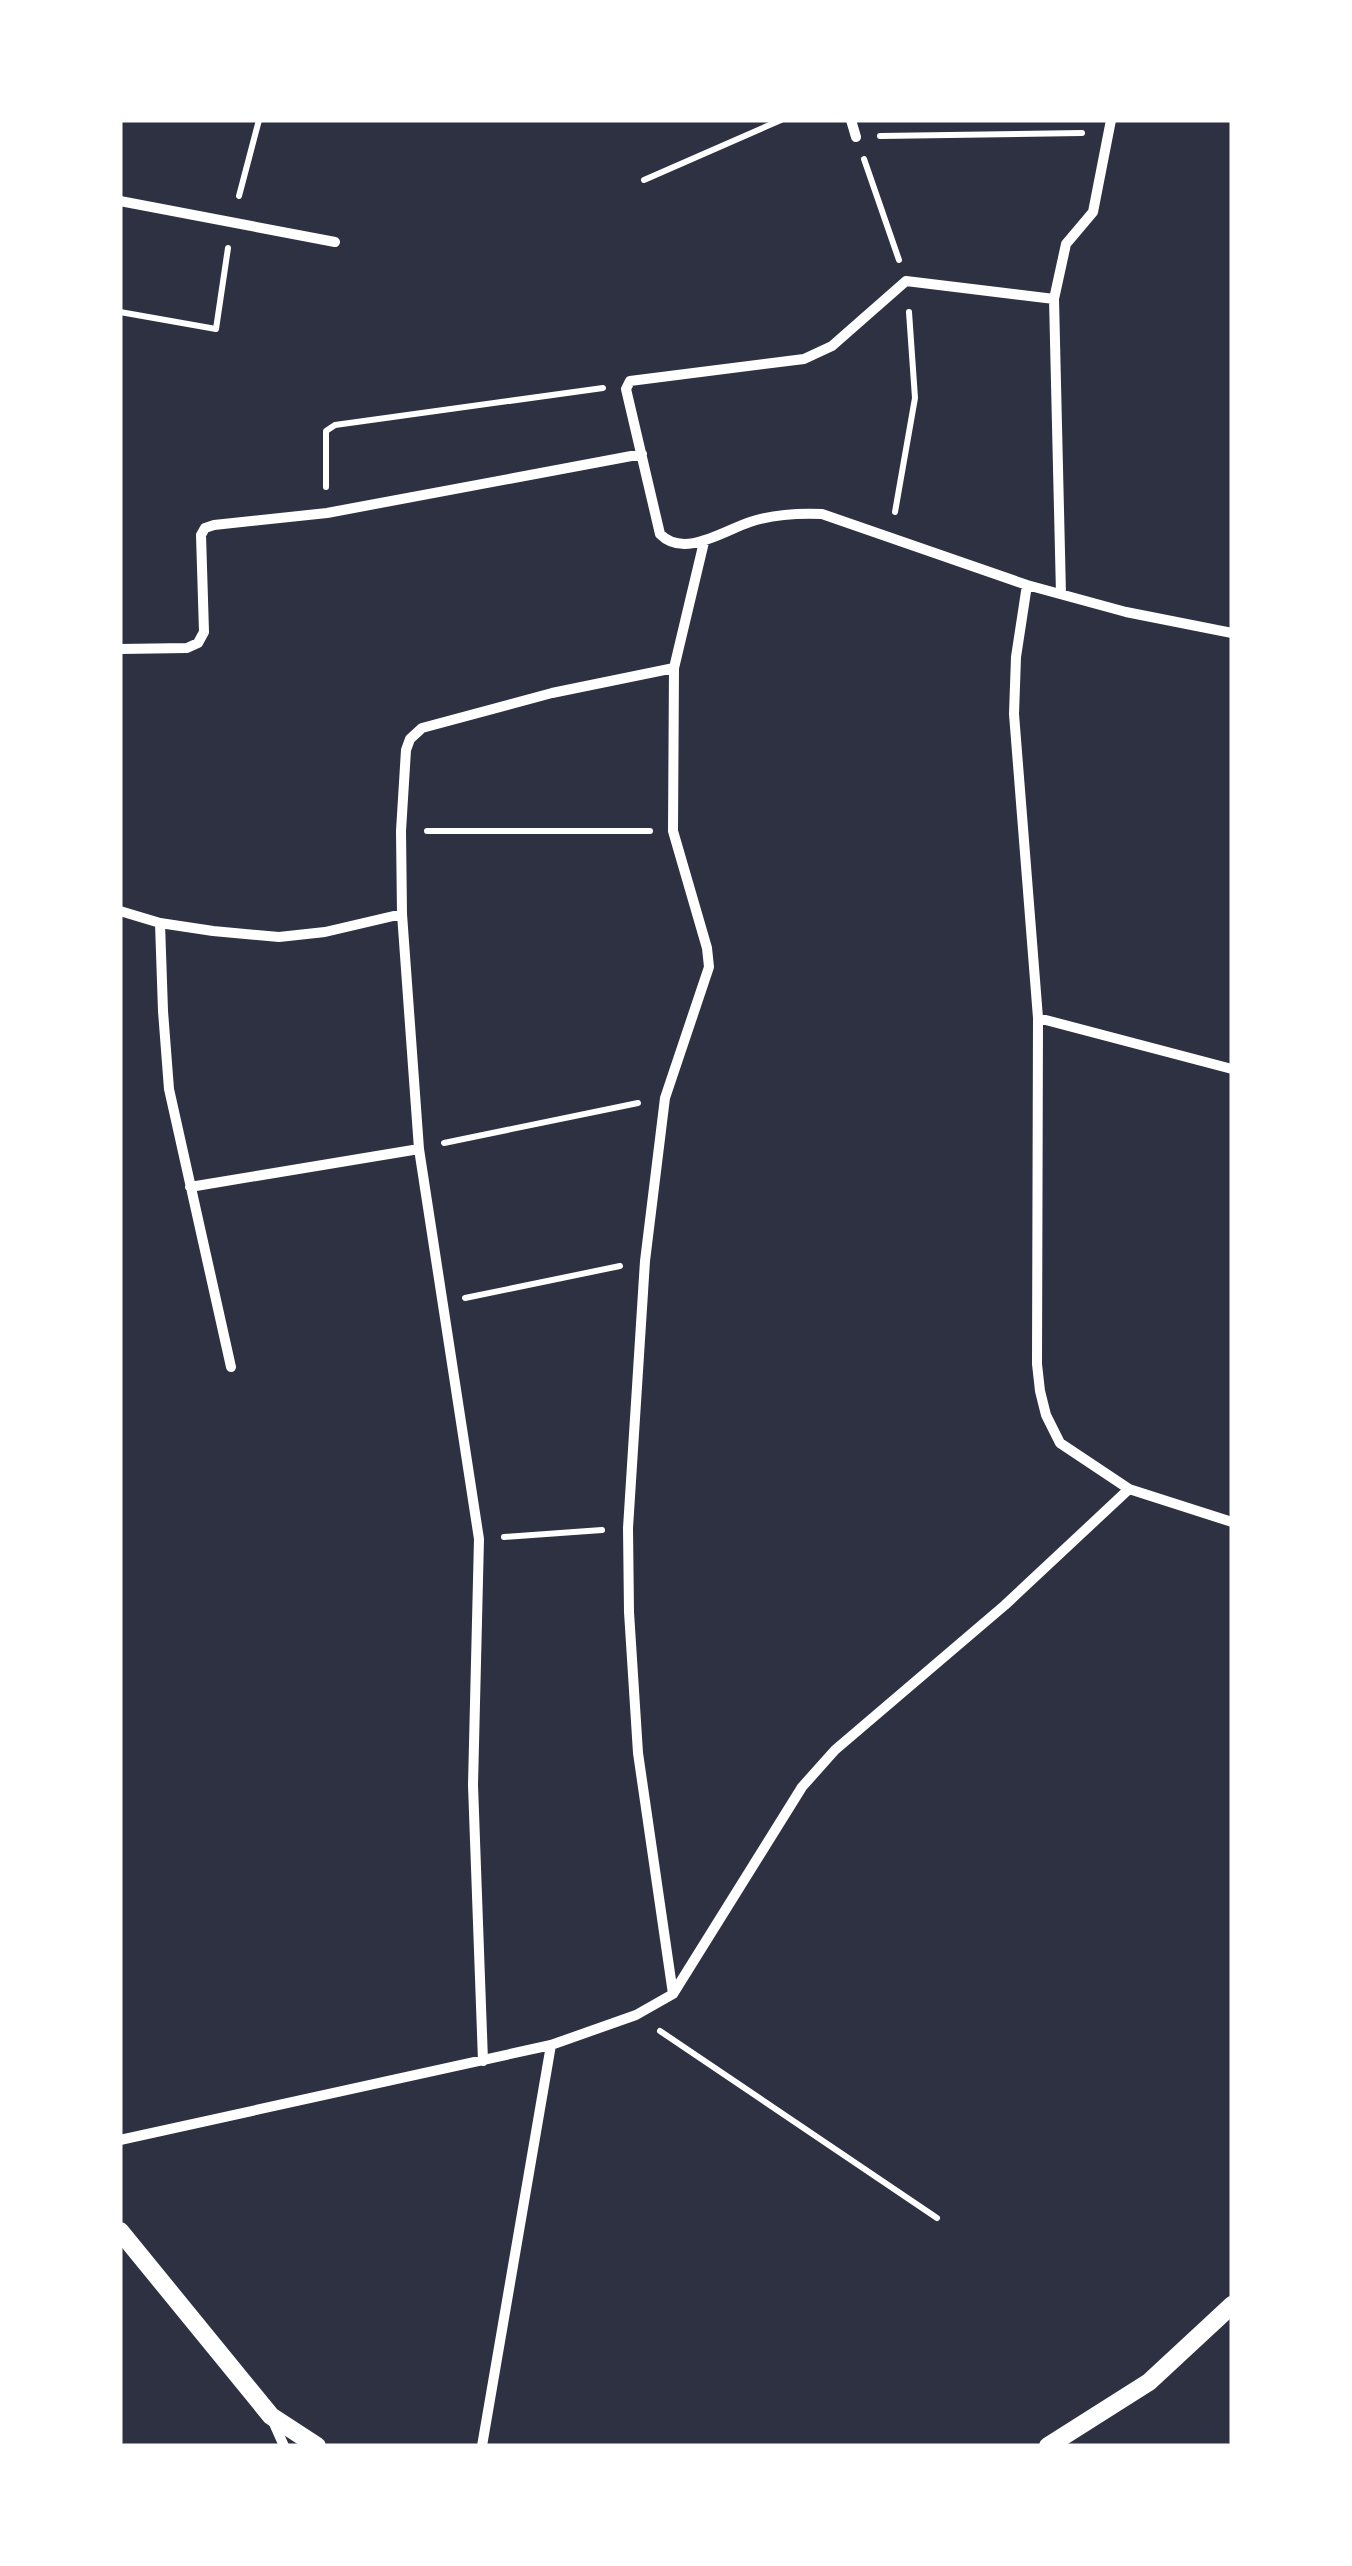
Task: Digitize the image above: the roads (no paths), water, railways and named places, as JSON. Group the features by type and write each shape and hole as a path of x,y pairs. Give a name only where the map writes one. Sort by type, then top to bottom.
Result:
{"street":[{"path":"851,120 856,137"},
{"path":"1061,594 1054,299 1066,244 1093,212 1110,126"},
{"path":"120,200 335,242"},
{"path":"1054,299 906,281 832,346 804,359 630,381 626,385 660,534 674,542 704,542 748,522 789,513 822,514 1028,585 1126,612 1232,633"},
{"path":"120,649 187,648 198,643 204,632 201,535 214,524 327,513 642,454"},
{"path":"673,1994 638,1754 628,1528 645,1261 665,1098 709,967 674,831 674,668 704,542"},
{"path":"1028,585 1016,657 1014,714 1038,1018 1040,1391 1060,1443 1129,1489 1232,1522"},
{"path":"484,2061 473,1785 479,1539 418,1148 402,914 401,831 406,750 410,739 422,728 552,693 674,668"},
{"path":"120,911 213,932 279,937 326,932 402,914"},
{"path":"160,923 170,1090 231,1366"},
{"path":"1038,1018 1232,1069"},
{"path":"190,1187 418,1148"},
{"path":"120,2140 550,2044 636,2015 673,1994 802,1787 835,1750 1005,1605 1129,1489"},
{"path":"482,2446 550,2044"},
{"path":"120,2231 271,2416 284,2446"},
{"path":"1048,2446 1149,2382 1232,2305"},
{"path":"271,2416 317,2446"}]}
